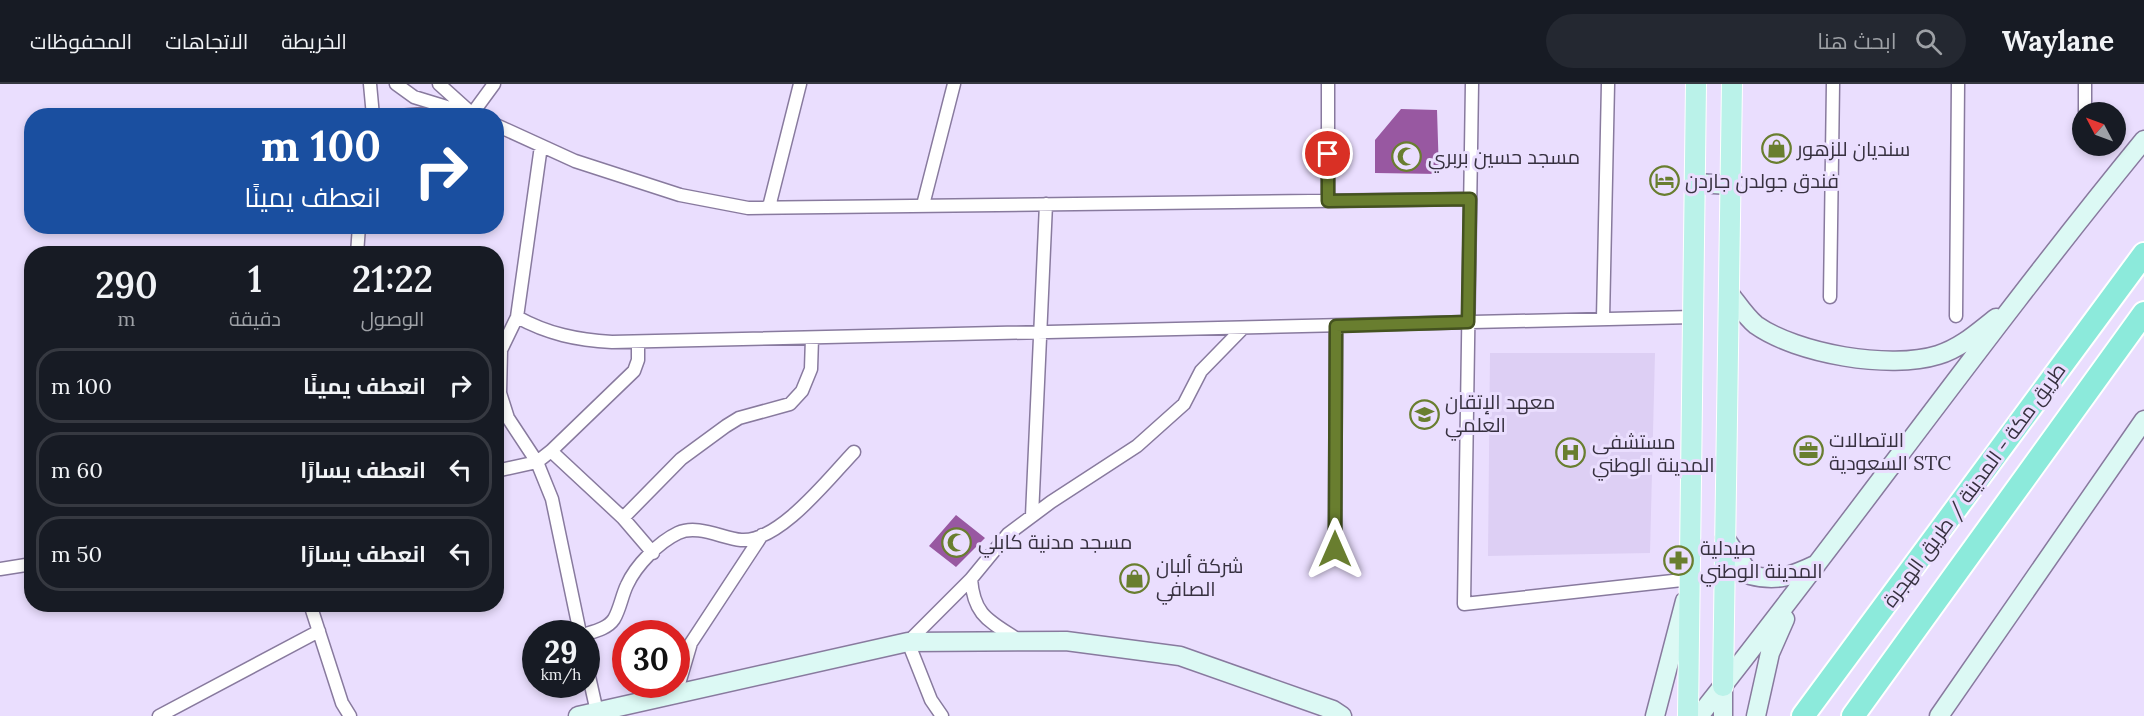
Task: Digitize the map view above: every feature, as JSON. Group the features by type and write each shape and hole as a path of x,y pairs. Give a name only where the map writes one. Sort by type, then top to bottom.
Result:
{"highway":[{"name":"طريق مكة - المدينة / طريق الهجرة","path":"1803,716 2144,254"},
{"name":"طريق مكة - المدينة / طريق الهجرة","path":"1853,716 2144,313"}],"main road":[{"path":"1688,716 1696,84"},
{"path":"1723,716 1732,84"},
{"path":"1699,716 1796,595 2016,302 2144,140"},
{"path":"1695,183 1731,185"},
{"path":"1729,293 1755,324 1785,340 1852,359 1900,361 1937,356 1960,346 2016,302"},
{"path":"1939,716 2143,423"},
{"path":"1725,538 1750,575 1769,580 1794,575 1819,564"},
{"path":"1655,716 1691,579"},
{"path":"1756,716 1770,653 1796,595"},
{"path":"690,691 908,642 1066,641 1180,656 1333,710 1342,716"},
{"path":"578,716 658,698"}],"street":[{"path":"370,84 372,108"},
{"path":"396,84 414,97 451,108"},
{"path":"440,84 466,108"},
{"path":"479,108 494,84"},
{"path":"770,207 800,84"},
{"path":"923,205 954,84"},
{"path":"1328,84 1328,201"},
{"path":"1472,84 1464,604 1691,579"},
{"path":"1603,319 1608,84"},
{"path":"1830,297 1833,84"},
{"path":"1956,316 1958,84"},
{"path":"2085,84 2085,102"},
{"path":"504,129 575,161 680,195 748,208 1470,199"},
{"path":"504,344 517,317 541,146"},
{"path":"1032,516 1046,204"},
{"path":"517,317 539,330 577,340 638,342 1693,317"},
{"path":"1335,549 1336,326"},
{"path":"942,716 931,700 908,642 971,579 1008,534 1137,447 1184,404 1201,371 1243,328"},
{"path":"623,518 681,459 726,426 739,418 790,404 802,391 811,369 812,338"},
{"path":"504,469 537,462 551,451 634,371 638,342"},
{"path":"504,405 508,417 537,462 552,499 577,620"},
{"path":"551,451 623,518 653,553"},
{"path":"600,629 614,619 628,582 642,562 678,533 691,530 745,540 762,535 795,513 854,452"},
{"path":"690,646 762,535"},
{"path":"0,569 24,565"},
{"path":"971,579 972,599 982,616 1021,641"},
{"path":"313,612 342,703 350,716"},
{"path":"159,716 319,631"},
{"path":"594,698 597,712"}],"shaded area":[{"name":"مستشفى المدينة الوطني","path":"1490,353 1655,353 1650,553 1488,556"}],"building":[{"name":"مسجد حسين بربري","path":"1401,109 1437,110 1439,174 1375,173 1375,140"},
{"name":"مسجد مدنية كابلي","path":"956,515 985,538 956,567 929,546"}],"place":[{"name":"سنديان للزهور","path":"1776,149"},
{"name":"مسجد حسين بربري","path":"1407,157"},
{"name":"فندق جولدن جاردن","path":"1664,181"},
{"name":"معهد الإتقان العلمي","path":"1424,414"},
{"name":"الاتصالات السعودية STC","path":"1808,451"},
{"name":"مستشفى المدينة الوطني","path":"1571,453"},
{"name":"مسجد مدنية كابلي","path":"957,542"},
{"name":"صيدلية المدينة الوطني","path":"1679,560"},
{"name":"شركة ألبان الصافي","path":"1135,578"}],"route":[{"path":"1328,154 1328,201 1470,199 1468,322 1336,326 1335,549"}]}
